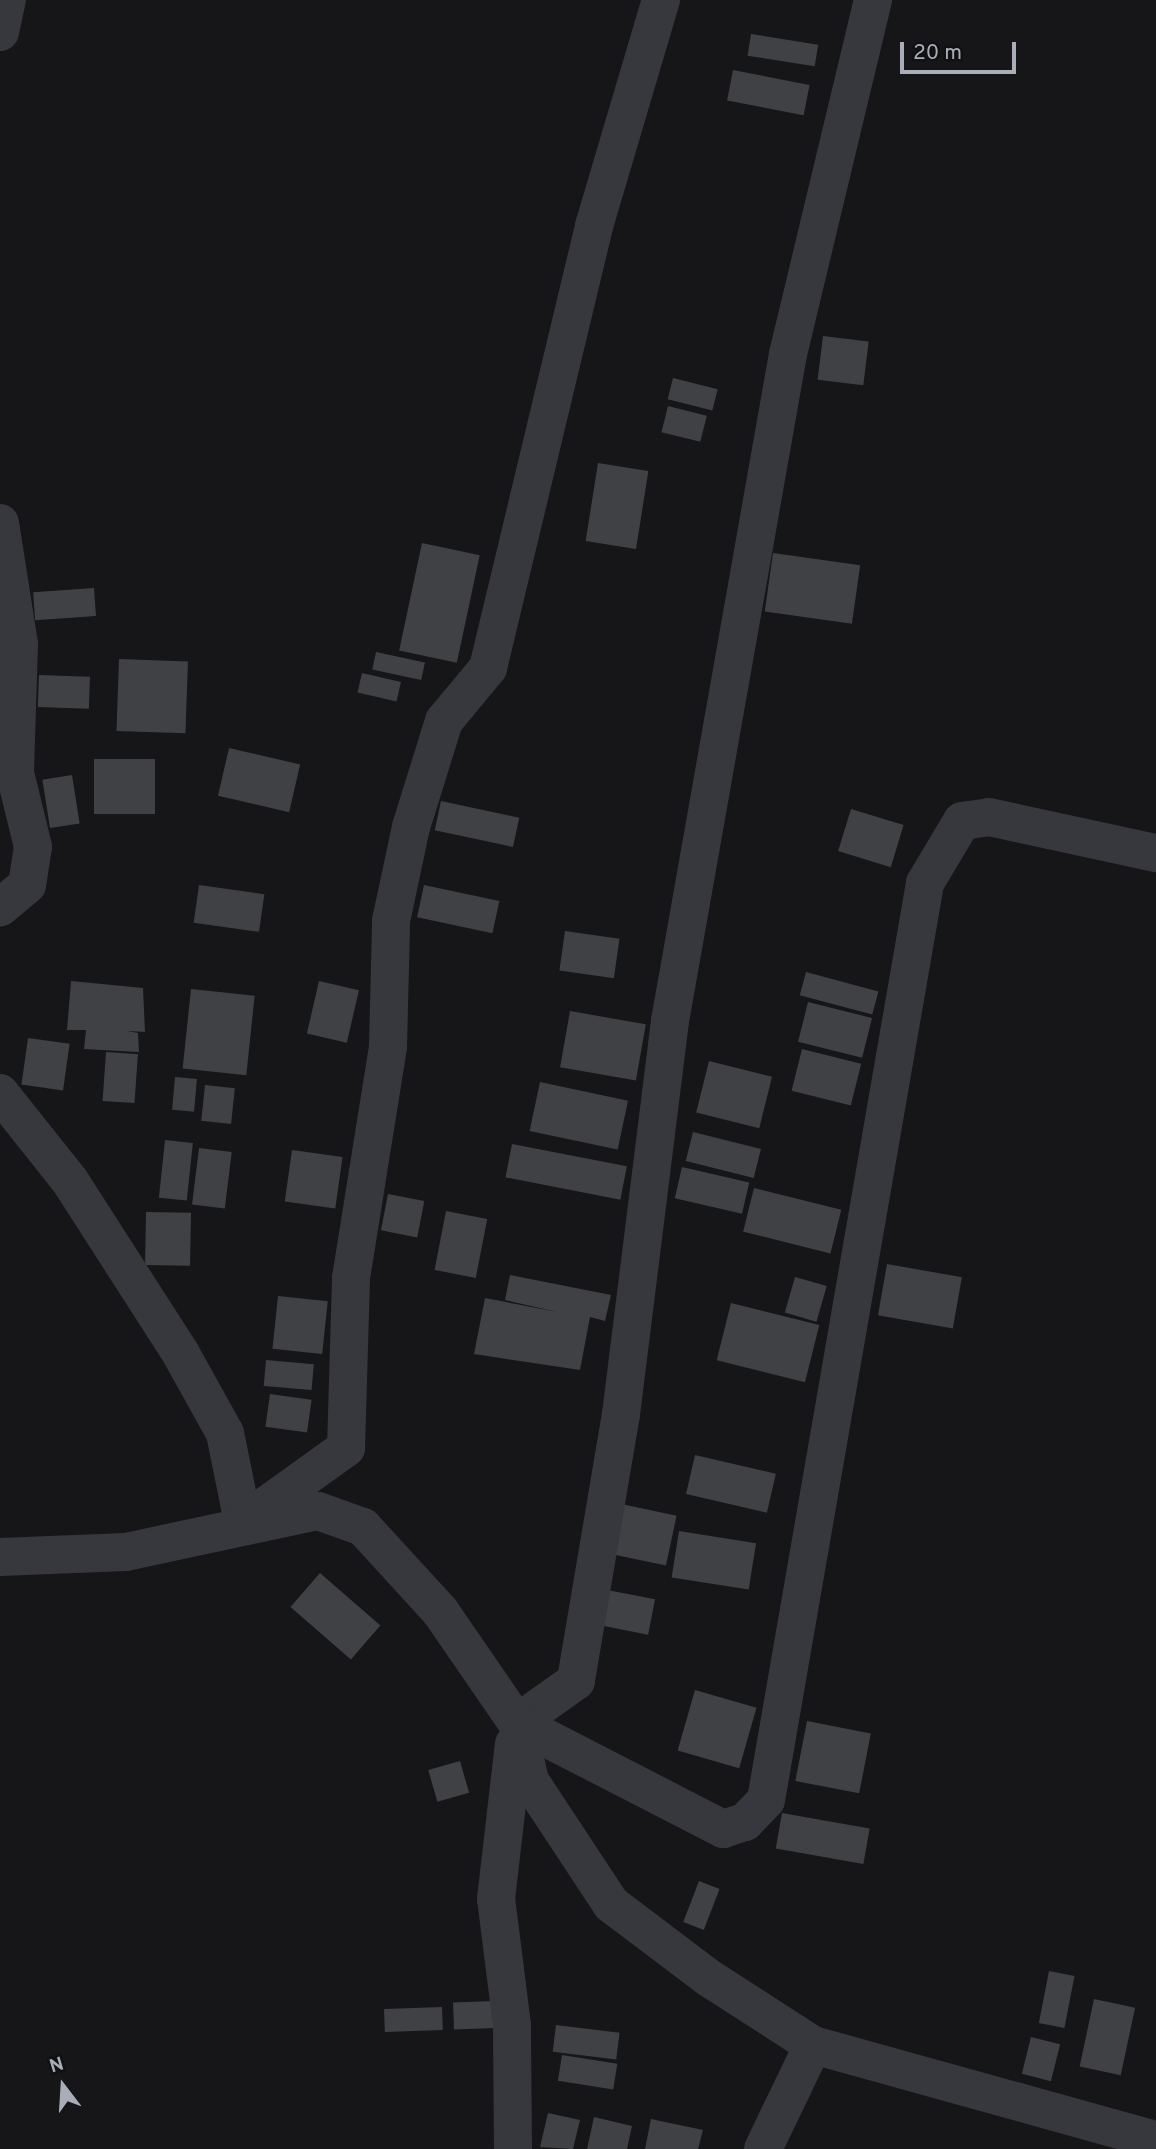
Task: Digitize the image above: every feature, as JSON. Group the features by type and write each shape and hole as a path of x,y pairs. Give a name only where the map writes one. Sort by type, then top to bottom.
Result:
{"street":[{"path":"0,33 7,0"},
{"path":"243,1522 346,1448 351,1278 388,1047 391,921 411,827 444,721 488,668 594,226 661,0"},
{"path":"513,2149 512,2025 496,1899 517,1723 576,1681 621,1414 670,1021 788,354 873,0"},
{"path":"0,523 19,644 15,773 33,847 27,885 0,908"},
{"path":"517,1723 723,1829 745,1822 766,1800 925,883 950,836 962,821 975,819 1156,853"},
{"path":"0,1093 70,1181 181,1354 225,1433 243,1522"},
{"path":"0,1557 126,1552 243,1522 318,1511 363,1527 440,1611 517,1723 530,1781 611,1904 709,1978 813,2045 1156,2140"},
{"path":"763,2149 813,2045"}],"building":[{"path":"751,34 818,45 815,66 748,56"},
{"path":"733,70 810,85 804,115 727,100"},
{"path":"823,336 869,342 863,385 818,380"},
{"path":"673,378 718,389 712,410 668,399"},
{"path":"668,406 707,416 700,442 661,432"},
{"path":"598,463 648,471 636,549 586,541"},
{"path":"422,543 480,555 457,663 399,651"},
{"path":"773,553 860,565 852,624 765,611"},
{"path":"94,588 96,616 35,620 33,592"},
{"path":"376,652 425,662 421,680 372,670"},
{"path":"119,659 188,661 185,733 116,731"},
{"path":"362,673 401,682 396,701 358,692"},
{"path":"39,675 90,677 89,709 38,707"},
{"path":"229,748 300,764 289,812 218,796"},
{"path":"94,759 155,759 155,814 94,814"},
{"path":"72,775 80,823 50,828 42,780"},
{"path":"441,801 519,818 513,847 435,830"},
{"path":"851,809 904,825 891,867 838,851"},
{"path":"199,885 264,894 259,932 194,923"},
{"path":"424,885 499,901 492,933 417,917"},
{"path":"565,931 619,939 614,978 559,971"},
{"path":"806,972 878,991 872,1015 800,995"},
{"path":"71,981 143,988 145,1032 127,1031 138,1033 139,1052 84,1049 86,1030 67,1030"},
{"path":"319,981 359,990 347,1043 307,1034"},
{"path":"191,989 255,996 246,1075 183,1069"},
{"path":"808,1002 872,1018 862,1058 798,1042"},
{"path":"570,1011 646,1024 636,1081 560,1067"},
{"path":"28,1038 70,1044 63,1090 21,1085"},
{"path":"802,1049 861,1064 851,1105 792,1091"},
{"path":"106,1052 138,1054 135,1103 103,1101"},
{"path":"709,1061 772,1077 759,1128 696,1112"},
{"path":"175,1077 197,1079 194,1112 172,1110"},
{"path":"540,1082 628,1101 618,1150 530,1131"},
{"path":"205,1085 235,1088 231,1124 201,1121"},
{"path":"693,1132 761,1149 754,1178 686,1161"},
{"path":"165,1140 193,1143 187,1201 159,1198"},
{"path":"512,1144 627,1166 620,1200 506,1177"},
{"path":"199,1148 232,1152 225,1209 192,1205"},
{"path":"292,1150 343,1157 335,1209 285,1201"},
{"path":"682,1167 749,1183 742,1214 675,1198"},
{"path":"754,1188 841,1210 830,1253 743,1232"},
{"path":"388,1194 424,1201 417,1237 381,1230"},
{"path":"446,1211 487,1219 476,1278 435,1270"},
{"path":"146,1212 191,1213 190,1266 145,1265"},
{"path":"887,1264 962,1277 953,1328 878,1315"},
{"path":"510,1275 611,1295 605,1321 590,1317 580,1370 474,1354 485,1298 557,1312 505,1300"},
{"path":"795,1277 827,1286 817,1322 785,1313"},
{"path":"278,1296 328,1301 322,1354 272,1349"},
{"path":"731,1303 819,1325 805,1382 717,1360"},
{"path":"266,1360 314,1364 312,1390 264,1386"},
{"path":"270,1394 312,1400 307,1433 265,1427"},
{"path":"695,1455 776,1474 767,1513 686,1494"},
{"path":"612,1502 677,1516 666,1566 601,1552"},
{"path":"679,1531 756,1543 749,1590 672,1577"},
{"path":"320,1573 380,1625 351,1659 290,1607"},
{"path":"602,1589 655,1599 648,1635 595,1624"},
{"path":"695,1690 757,1708 739,1768 678,1751"},
{"path":"807,1721 871,1733 859,1793 795,1781"},
{"path":"460,1761 469,1793 437,1802 428,1770"},
{"path":"782,1813 870,1828 863,1864 776,1848"},
{"path":"699,1881 720,1889 704,1930 683,1922"},
{"path":"1049,1971 1075,1976 1064,2028 1039,2023"},
{"path":"1094,1999 1135,2008 1121,2075 1080,2066"},
{"path":"494,2001 495,2028 454,2029 453,2002"},
{"path":"442,2007 443,2030 385,2032 384,2009"},
{"path":"556,2025 620,2033 616,2060 553,2052"},
{"path":"1031,2037 1060,2044 1051,2081 1022,2074"},
{"path":"562,2055 617,2064 613,2089 558,2081"},
{"path":"548,2113 580,2120 573,2149 540,2147"},
{"path":"594,2117 632,2126 627,2149 587,2149"},
{"path":"651,2119 703,2130 698,2149 645,2149"}]}
